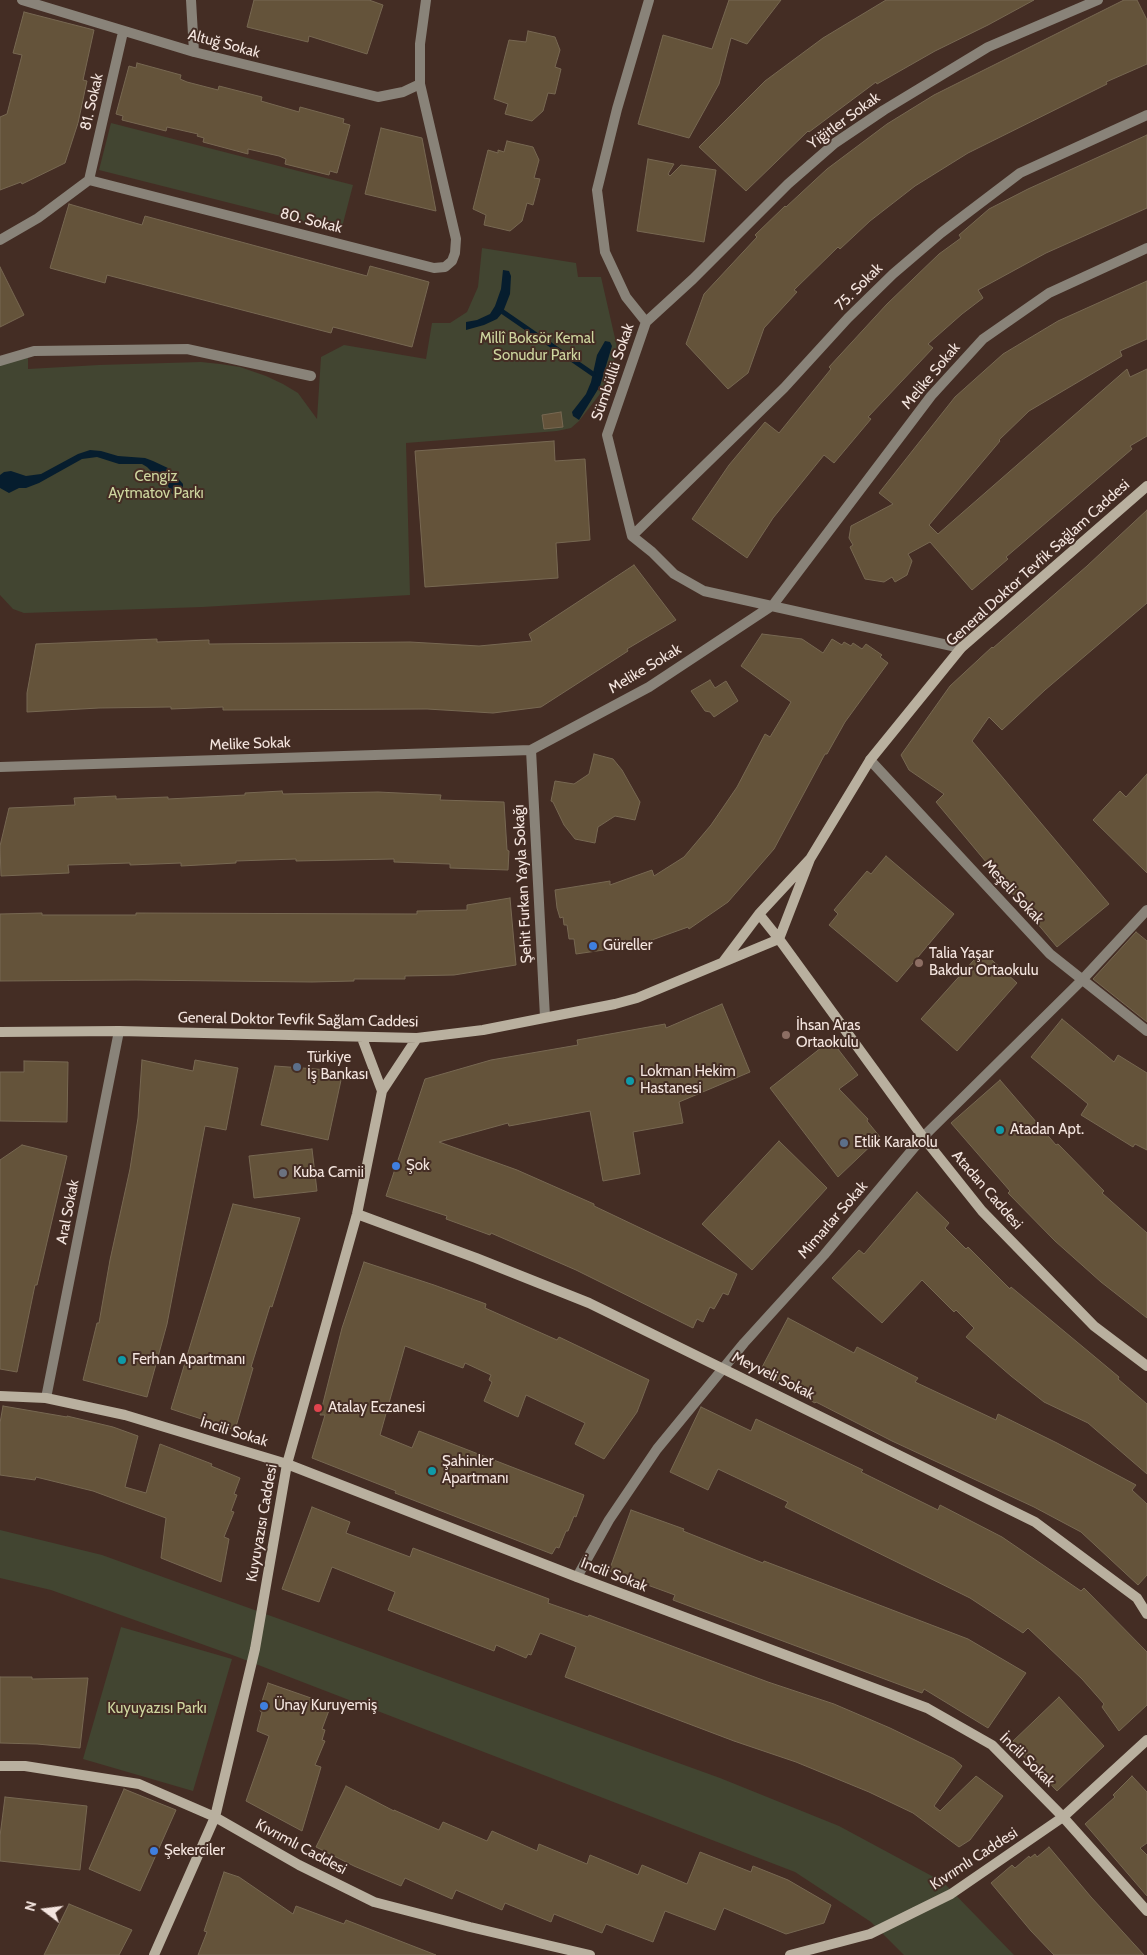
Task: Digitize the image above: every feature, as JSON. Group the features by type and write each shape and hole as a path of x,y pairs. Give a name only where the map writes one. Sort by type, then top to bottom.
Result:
{"street":[{"name":"Altuğ Sokak","path":"22,0 194,52 378,98 403,92 420,84"},
{"path":"191,0 194,52"},
{"path":"420,84 420,44 426,0"},
{"name":"Sümbüllü Sokak","path":"632,536 607,435 646,322 626,296 605,252 597,190 617,109 649,0"},
{"name":"Yiğitler Sokak","path":"646,322 693,279 788,184 835,143 884,110 988,48 1098,0"},
{"name":"81. Sokak","path":"89,180 124,32"},
{"name":"80. Sokak","path":"89,180 434,268 445,267 452,261 455,253 456,239 420,84"},
{"name":"75. Sokak","path":"632,536 784,388 848,318 941,233 1020,173 1147,115"},
{"path":"0,240 38,218 89,180"},
{"name":"Melike Sokak","path":"0,766 530,750 649,686 773,605 931,396 983,339 1048,293 1147,248"},
{"path":"0,361 34,351 187,349 311,376"},
{"name":"General Doktor Tevfik Sağlam Caddesi","path":"0,1032 119,1031 417,1038 483,1030 615,1004 637,998 722,963 759,914 810,859 870,760 961,648 1147,486"},
{"path":"632,536 652,552 674,574 704,591 961,648"},
{"name":"Şehit Furkan Yayla Sokağı","path":"530,750 546,1017"},
{"name":"Meşeli Sokak","path":"870,760 1050,954 1147,1031"},
{"path":"722,963 780,938 810,859"},
{"name":"Mimarlar Sokak","path":"577,1577 609,1520 657,1450 724,1368 824,1255 923,1137 1082,980 1147,910"},
{"name":"Atadan Caddesi","path":"759,914 780,938 923,1137 982,1211 1087,1319 1147,1366"},
{"name":"Aral Sokak","path":"46,1398 119,1031"},
{"path":"362,1038 382,1090"},
{"path":"382,1090 417,1038"},
{"name":"Kuyuyazısı Caddesi","path":"154,1955 215,1817 254,1650 288,1464 357,1214 382,1090"},
{"name":"Meyveli Sokak","path":"357,1214 476,1258 588,1303 1035,1522 1136,1598 1147,1614"},
{"name":"İncili Sokak","path":"0,1396 46,1398 125,1415 288,1464 577,1577 927,1708 992,1745 1063,1817 1147,1911"},
{"name":"Kıvrımlı Caddesi","path":"790,1955 870,1934 951,1894 1063,1817 1147,1740"},
{"name":"Kıvrımlı Caddesi","path":"0,1766 25,1766 139,1784 215,1817 299,1865 374,1902 590,1955"}],"green space":[{"path":"111,123 353,185 341,231 99,170"},
{"name":"Cengiz Aytmatov Parkı","path":"482,248 576,263 578,277 601,277 617,347 610,381 579,421 571,428 557,431 406,443 410,595 202,607 24,613 13,609 0,595 0,365 28,357 28,369 201,362 240,367 266,376 298,393 317,419 321,357 344,345 426,359 432,323 450,323 467,312 478,287"},
{"path":"0,1530 102,1555 720,1778 839,1826 943,1882 1014,1955 904,1955 871,1922 795,1872 235,1656 51,1590 0,1578"},
{"name":"Kuyuyazısı Parkı","path":"121,1627 232,1659 193,1791 83,1759"}],"water":[{"path":"503,270 509,271 511,276 510,294 503,312 497,319 466,330 466,322 477,320 490,314 495,306 501,289"},
{"path":"605,341 610,342 612,346 600,386 579,420 573,416 572,412 586,394 591,382 597,355"},
{"path":"90,450 118,456 145,458 153,461 170,469 183,484 183,489 177,495 172,494 167,484 142,464 119,464 97,457 82,459 39,483 26,488 19,488 9,493 0,488 0,475 4,472 11,471 26,476 41,474 78,454"}],"building":[{"path":"254,0 369,0 383,5 367,54 309,36 308,42 247,27"},
{"path":"729,0 781,0 747,44 731,38 719,84 689,138 638,124 663,35 712,49"},
{"path":"886,0 1034,0 935,51 877,84 876,82 808,131 746,191 699,147 765,81 823,38"},
{"path":"1124,0 1137,0 1147,20 1147,64 1106,82 1107,84 968,153 915,186 870,221 840,249 838,247 794,290 797,292 764,328 748,373 728,389 686,344 704,294 757,237 755,235 827,169 887,124 934,95"},
{"path":"24,12 94,30 83,80 87,81 78,123 65,163 22,184 21,182 0,190 0,117 7,114 22,55 13,53"},
{"path":"528,31 555,37 560,50 555,67 561,69 555,94 548,93 543,111 532,121 505,114 508,104 494,99 509,40 526,42"},
{"path":"137,63 181,75 180,79 187,82 218,90 219,86 262,97 261,101 299,112 300,107 344,119 343,123 350,125 337,173 330,171 329,175 285,164 286,159 279,156 248,149 248,154 203,142 204,138 197,136 198,134 167,127 166,131 122,120 123,116 116,114 129,66 136,68"},
{"path":"381,128 422,138 436,211 365,194"},
{"path":"1147,135 1147,208 1046,253 978,290 983,298 928,344 933,348 868,417 871,419 834,463 824,455 773,518 747,558 692,519 729,465 765,422 779,433 831,369 829,367 887,304 939,254 961,238 959,235 989,209 1028,189"},
{"path":"507,141 533,147 539,160 534,178 540,179 533,205 527,203 522,221 510,231 484,225 486,215 473,209 488,150 498,153 498,150 504,152"},
{"path":"648,159 674,164 668,174 670,176 681,165 716,170 704,242 637,231"},
{"path":"69,204 142,225 145,216 367,276 370,266 429,282 412,347 333,327 331,333 107,275 105,283 50,268"},
{"path":"0,267 24,315 0,327"},
{"path":"1147,281 1147,339 1120,351 1122,356 1029,411 999,440 929,525 938,534 1127,369 1130,377 1147,369 1147,436 1130,446 1132,449 1006,557 1008,559 972,590 930,542 908,554 912,561 907,575 895,582 892,577 884,582 865,579 850,547 853,545 849,538 851,526 893,504 879,493 955,397 1003,354 1058,321"},
{"path":"561,412 563,427 544,429 542,415"},
{"path":"554,441 555,461 585,459 590,540 556,543 558,578 425,587 415,451"},
{"path":"1147,510 1147,603 1045,690 1002,730 989,717 972,741 1109,904 1057,947 936,802 944,794 909,770 901,755 950,686 992,647 1087,566"},
{"path":"634,565 676,620 627,649 628,651 541,707 493,713 427,709 223,710 223,707 171,709 171,707 99,708 27,712 27,693 36,644 157,639 157,642 209,640 209,644 410,642 479,646 532,641 529,634"},
{"path":"762,634 802,639 823,653 832,639 842,645 844,642 851,646 853,643 862,649 866,644 882,655 880,657 888,663 845,722 827,754 825,754 774,849 728,902 689,929 688,927 638,945 576,954 574,939 569,939 567,925 564,925 563,917 560,918 555,890 610,881 610,885 652,870 654,876 684,857 711,825 737,787 765,734 770,737 791,702 741,666"},
{"path":"710,680 715,688 726,681 738,701 714,717 710,712 705,711 691,691"},
{"path":"594,754 613,759 622,770 640,802 635,820 615,816 598,827 595,843 575,839 564,825 551,801 555,781 574,784 589,774"},
{"path":"1147,774 1147,873 1093,820 1120,791 1126,797"},
{"path":"282,791 283,794 378,792 441,795 440,800 504,802 507,850 509,851 508,870 450,868 450,864 394,862 394,859 296,861 296,859 236,861 236,863 181,866 181,863 68,865 69,873 1,876 0,846 9,808 75,805 74,798 116,796 116,799 168,797 168,799"},
{"path":"886,856 954,914 897,982 829,925 838,914 834,910 867,871 871,874"},
{"path":"510,898 516,965 454,975 405,976 405,979 354,979 354,981 0,981 0,914 417,914 417,911 467,910 467,905"},
{"path":"1136,932 1147,941 1147,1022 1093,979"},
{"path":"982,951 1017,983 957,1051 921,1019"},
{"path":"722,1004 750,1072 679,1102 683,1123 633,1132 640,1174 603,1181 590,1111 509,1126 508,1123 439,1142 517,1170 594,1204 594,1206 737,1274 728,1295 723,1293 714,1309 710,1307 703,1322 697,1319 693,1328 576,1270 491,1233 490,1235 446,1219 447,1216 386,1196 425,1079 491,1060 578,1045 577,1040 665,1024 666,1028"},
{"path":"1062,1019 1114,1062 1118,1055 1147,1073 1147,1150 1135,1144 1133,1147 1081,1115 1088,1104 1031,1057"},
{"path":"831,1040 858,1075 839,1089 868,1119 867,1121 880,1137 838,1177 770,1088"},
{"path":"142,1060 193,1071 195,1060 238,1068 226,1130 205,1126 167,1324 147,1397 83,1380 97,1323 99,1323 110,1260 130,1169 138,1118"},
{"path":"24,1061 68,1062 67,1122 0,1121 0,1072 24,1072"},
{"path":"275,1066 343,1071 328,1140 261,1125"},
{"path":"1000,1080 1056,1145 1058,1144 1104,1191 1102,1193 1147,1233 1147,1318 1101,1282 1055,1241 1008,1193 1010,1191 951,1123"},
{"path":"779,1141 827,1188 752,1270 702,1224"},
{"path":"22,1145 67,1156 37,1285 35,1285 17,1372 0,1369 0,1160"},
{"name":"Kuba Camii","path":"312,1149 317,1191 254,1198 249,1156"},
{"path":"917,1192 949,1223 945,1228 966,1249 968,1247 1010,1289 1011,1287 1119,1377 1118,1379 1147,1404 1147,1474 1088,1423 1044,1402 1011,1376 966,1337 974,1328 956,1310 954,1312 922,1280 882,1323 832,1278 859,1250 864,1254"},
{"path":"233,1204 300,1218 251,1367 253,1368 235,1430 171,1409"},
{"path":"364,1262 486,1304 485,1308 557,1340 559,1337 649,1380 637,1412 604,1459 575,1444 585,1423 526,1395 518,1417 484,1401 492,1382 489,1380 491,1375 465,1363 463,1368 405,1346 380,1435 412,1448 419,1431 584,1495 576,1517 574,1516 559,1548 556,1547 552,1554 395,1493 396,1491 312,1458 325,1415 320,1415 342,1328"},
{"path":"788,1318 854,1353 857,1347 918,1378 915,1382 996,1420 998,1414 1136,1485 1132,1490 1147,1504 1147,1575 1138,1585 1081,1532 1034,1507 815,1403 759,1373"},
{"path":"3,1406 67,1416 113,1427 138,1436 125,1487 146,1493 160,1444 212,1464 211,1466 240,1478 234,1494 237,1495 231,1511 234,1512 224,1537 229,1539 221,1582 161,1558 166,1518 93,1491 36,1477 35,1480 0,1475 0,1423"},
{"path":"701,1407 751,1431 756,1419 863,1470 861,1472 938,1510 940,1505 1002,1537 1081,1591 1084,1588 1147,1652 1147,1705 1119,1731 1102,1707 1104,1704 1082,1679 1028,1628 1023,1633 970,1598 785,1507 788,1502 718,1469 708,1490 670,1472"},
{"path":"312,1507 350,1522 346,1533 410,1557 413,1548 549,1599 548,1603 588,1617 589,1615 768,1682 834,1704 890,1728 954,1759 962,1766 934,1806 940,1811 976,1776 1003,1796 970,1840 959,1847 913,1813 869,1792 796,1762 734,1741 565,1677 576,1647 540,1633 531,1655 528,1654 526,1658 496,1645 494,1651 388,1610 395,1592 332,1567 319,1602 282,1589"},
{"path":"631,1510 684,1529 683,1531 763,1563 764,1561 968,1639 1026,1673 988,1728 924,1689 922,1693 673,1600 675,1595 609,1571"},
{"path":"0,1677 32,1677 32,1679 88,1678 80,1748 0,1743"},
{"path":"268,1683 331,1705 322,1729 325,1730 322,1740 325,1741 315,1765 321,1767 302,1831 246,1801 269,1736 257,1731 262,1712 260,1711"},
{"path":"1059,1697 1104,1746 1057,1791 1011,1743"},
{"path":"1132,1776 1147,1792 1147,1843 1140,1848 1147,1855 1147,1896 1085,1824 1115,1797 1113,1795"},
{"path":"346,1786 394,1811 439,1830 443,1822 487,1841 492,1831 537,1851 539,1844 587,1864 590,1855 638,1875 642,1865 687,1884 700,1852 751,1872 753,1866 788,1880 831,1905 824,1923 786,1934 724,1908 715,1930 665,1911 653,1942 606,1924 602,1933 554,1914 551,1922 505,1903 502,1910 456,1890 452,1899 405,1878 401,1886 316,1847"},
{"path":"124,1789 176,1810 140,1891 89,1869"},
{"path":"5,1797 87,1806 80,1870 0,1861 0,1836"},
{"path":"1049,1847 1144,1955 1054,1955 1031,1931 991,1883 1012,1865 1015,1868 1029,1856 1030,1858 1035,1854 1037,1857"},
{"path":"224,1872 239,1877 293,1914 296,1906 344,1924 346,1920 436,1955 198,1955 207,1932 204,1931"},
{"path":"69,1904 132,1930 119,1955 44,1955"}],"waterway":[{"path":"503,312 593,374"}],"place":[{"name":"Güreller","path":"593,946"},
{"name":"Talia Yaşar Bakdur Ortaokulu","path":"919,963"},
{"name":"İhsan Aras Ortaokulu","path":"786,1035"},
{"name":"Türkiye İş Bankası","path":"297,1067"},
{"name":"Lokman Hekim Hastanesi","path":"630,1081"},
{"name":"Atadan Apt.","path":"1000,1130"},
{"name":"Etlik Karakolu","path":"844,1143"},
{"name":"Şok","path":"396,1166"},
{"name":"Kuba Camii","path":"283,1173"},
{"name":"Ferhan Apartmanı","path":"122,1360"},
{"name":"Atalay Eczanesi","path":"318,1408"},
{"name":"Şahinler Apartmanı","path":"432,1471"},
{"name":"Ünay Kuruyemiş","path":"264,1706"},
{"name":"Şekerciler","path":"154,1851"}],"park label":[{"name":"Millî Boksör Kemal Sonudur Parkı","path":"537,348"}]}
